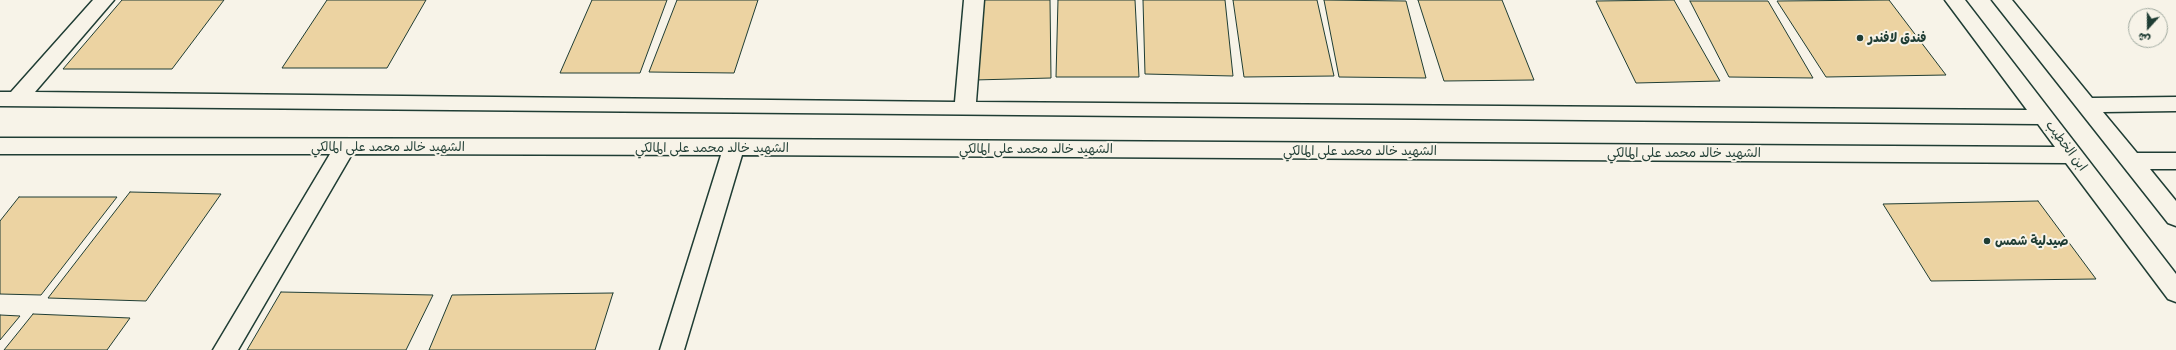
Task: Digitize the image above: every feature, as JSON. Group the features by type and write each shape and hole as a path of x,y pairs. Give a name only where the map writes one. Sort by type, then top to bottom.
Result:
{"street":[{"path":"9,99 104,0"},
{"path":"965,109 974,0"},
{"name":"ابن الخطيب","path":"1955,0 2176,292"},
{"path":"2002,0 2176,217"},
{"path":"9,99 965,109 2043,116"},
{"path":"2086,105 2176,104"},
{"name":"الشهيد خالد محمد على المالكي","path":"0,146 734,147 2072,155"},
{"path":"225,350 345,147"},
{"path":"672,350 734,147"},
{"path":"2131,161 2176,161"}],"building":[{"path":"122,0 224,0 172,69 63,69"},
{"path":"327,0 426,0 387,68 282,68"},
{"path":"592,0 667,0 640,73 560,73"},
{"path":"677,0 758,0 734,73 649,72"},
{"path":"977,0 1050,0 1051,78 974,80"},
{"path":"1058,0 1135,0 1139,77 1056,77"},
{"path":"1143,0 1225,0 1233,76 1145,74"},
{"path":"1233,0 1317,0 1334,76 1244,77"},
{"path":"1324,0 1406,1 1426,78 1339,77"},
{"path":"1418,0 1502,0 1534,80 1444,81"},
{"path":"1674,0 1720,81 1636,83 1596,1"},
{"name":"فندق لافندر","path":"1889,0 1946,75 1826,77 1777,1"},
{"path":"1690,1 1768,1 1813,78 1729,77"},
{"path":"130,192 221,194 146,301 48,298"},
{"path":"19,197 117,197 41,295 0,294 0,221"},
{"name":"صيدلية شمس","path":"2038,201 2096,279 1931,281 1883,204"},
{"path":"281,292 433,295 406,350 247,350"},
{"path":"613,293 595,350 429,350 452,295"},
{"path":"33,314 130,318 107,350 4,350"},
{"path":"0,315 20,316 0,340"}],"place":[{"name":"فندق لافندر","path":"1860,38"},
{"name":"صيدلية شمس","path":"1987,241"}]}
